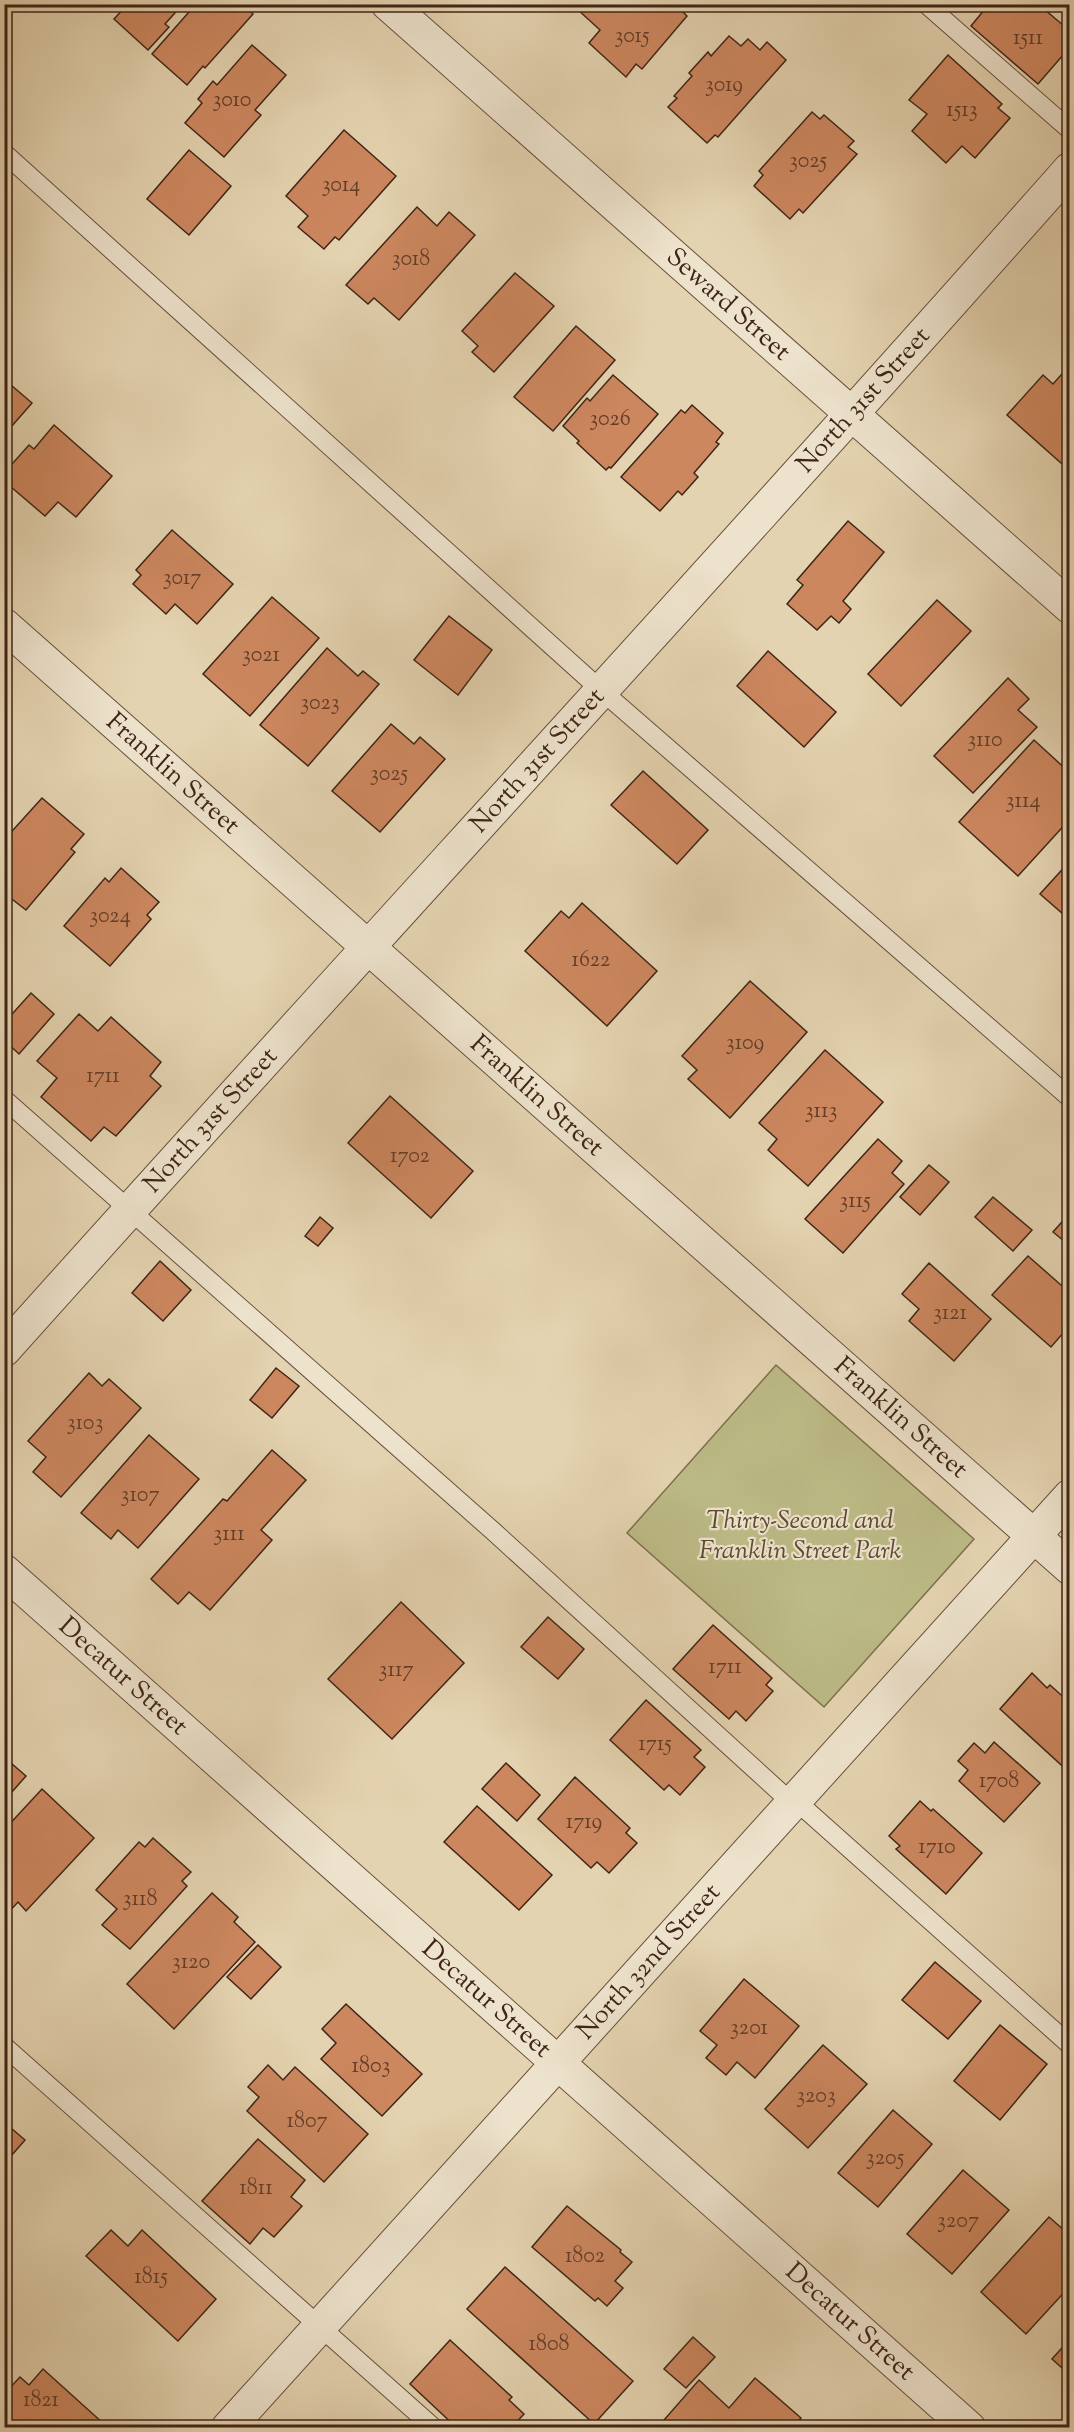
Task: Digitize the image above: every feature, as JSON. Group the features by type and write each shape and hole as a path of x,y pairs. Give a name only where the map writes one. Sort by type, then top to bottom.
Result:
{"street":[{"name":"Seward Street","path":"388,4 1070,607"},
{"name":"North 31st Street","path":"4,1350 852,415 1070,169"},
{"name":"Franklin Street","path":"4,625 1070,1568"},
{"name":"North 32nd Street","path":"228,2427 1070,1496"},
{"name":"Decatur Street","path":"4,1571 969,2427"}],"lane":[{"path":"926,4 1070,130"},
{"path":"4,153 602,691 1070,1098"},
{"path":"4,1099 1070,2044"},
{"path":"4,2046 434,2427"}],"green space":[{"name":"Thirty-Second and Franklin Street Park","path":"776,1365 974,1539 824,1707 627,1533"}],"building":[{"path":"128,4 183,4 165,24 169,27 148,50 114,19"},
{"path":"196,4 243,4 253,14 187,85 152,54"},
{"path":"581,4 675,4 687,16 642,69 636,64 626,77 589,43 600,30 577,9"},
{"path":"989,4 1038,4 1070,31 1070,47 1038,84 971,26"},
{"path":"729,36 741,46 748,39 760,50 767,42 786,60 718,137 715,135 707,143 668,107 677,98 674,96 692,76 689,73 708,52 711,56"},
{"path":"252,45 286,75 255,110 261,115 224,157 185,123 202,103 198,99 213,81 217,85"},
{"path":"948,55 1002,104 998,108 1010,118 975,158 962,146 946,163 912,131 927,114 909,100"},
{"path":"812,112 820,119 824,115 854,141 848,147 857,154 803,213 799,209 790,219 754,186 763,175 759,171"},
{"path":"344,130 396,176 339,240 335,237 324,249 298,227 308,216 286,196"},
{"path":"189,150 231,186 189,235 147,199"},
{"path":"417,207 437,226 449,212 475,235 399,320 374,298 368,304 346,285"},
{"path":"515,273 554,306 494,372 472,352 478,346 462,331"},
{"path":"576,326 615,360 553,431 514,397"},
{"path":"1070,365 1070,471 1007,415 1043,375 1053,384"},
{"path":"613,375 658,414 611,468 606,470 577,443 579,441 563,426 587,398 590,401"},
{"path":"4,379 32,403 4,435"},
{"path":"692,405 723,433 716,442 719,444 694,473 698,477 682,495 678,491 660,511 621,477 681,410 685,413"},
{"path":"54,425 112,476 76,517 58,502 45,516 4,481 4,473 29,445 34,449"},
{"path":"848,521 884,552 843,601 851,609 839,623 831,616 817,630 787,604 803,585 797,580"},
{"path":"172,530 233,584 197,624 175,604 166,614 133,584 141,575 136,570"},
{"path":"272,597 319,638 250,716 203,674"},
{"path":"937,600 971,631 901,706 868,674"},
{"path":"449,616 492,650 458,695 414,660"},
{"path":"327,648 358,676 363,671 379,684 308,766 260,725"},
{"path":"768,651 836,712 804,747 737,686"},
{"path":"1008,678 1029,699 1018,710 1037,727 973,793 934,756"},
{"path":"391,724 414,744 420,737 445,759 380,832 332,791"},
{"path":"1034,740 1070,773 1070,819 1018,876 959,822"},
{"path":"643,771 708,830 677,864 611,805"},
{"path":"42,798 84,834 71,849 75,852 26,910 4,893 4,840"},
{"path":"1070,861 1070,920 1040,894"},
{"path":"121,868 159,902 147,915 151,919 110,966 64,926 105,878 109,882"},
{"path":"582,903 657,971 607,1026 525,951 561,911 569,918"},
{"path":"750,981 807,1032 730,1118 688,1079 697,1070 682,1056"},
{"path":"31,993 54,1014 19,1054 4,1040 4,1023"},
{"path":"79,1014 98,1031 111,1017 161,1062 150,1076 161,1086 116,1136 104,1127 91,1141 41,1097 57,1078 37,1061"},
{"path":"825,1050 883,1102 808,1186 768,1150 777,1139 759,1123"},
{"path":"390,1096 473,1171 431,1218 348,1143"},
{"path":"878,1139 902,1161 892,1173 904,1184 843,1253 805,1219"},
{"path":"929,1165 949,1182 920,1215 900,1197"},
{"path":"993,1197 1032,1230 1013,1251 975,1217"},
{"path":"1070,1213 1070,1246 1053,1232"},
{"path":"320,1217 333,1228 318,1246 305,1236"},
{"path":"1028,1256 1070,1293 1070,1337 1064,1332 1051,1347 992,1295"},
{"path":"160,1261 191,1290 163,1321 132,1293"},
{"path":"929,1263 991,1319 954,1361 909,1321 919,1309 902,1294"},
{"path":"276,1368 299,1386 272,1418 250,1400"},
{"path":"89,1373 102,1386 109,1379 141,1408 61,1497 33,1472 46,1457 28,1441"},
{"path":"149,1435 199,1479 138,1548 118,1530 111,1539 81,1513"},
{"path":"272,1450 306,1480 261,1530 272,1540 210,1610 189,1592 178,1604 151,1579 223,1499 227,1501"},
{"path":"401,1602 464,1663 392,1739 328,1679"},
{"path":"548,1617 584,1649 558,1679 521,1647"},
{"path":"713,1625 772,1678 766,1685 773,1691 746,1721 736,1711 729,1719 673,1669"},
{"path":"1032,1673 1047,1688 1050,1685 1070,1703 1070,1773 1000,1709"},
{"path":"646,1700 701,1750 694,1757 705,1767 680,1795 669,1785 664,1790 610,1740"},
{"path":"994,1742 1040,1783 1004,1822 959,1781 968,1770 958,1761 974,1743 985,1753"},
{"path":"4,1757 26,1776 4,1801"},
{"path":"506,1763 540,1795 517,1821 482,1789"},
{"path":"575,1777 630,1828 626,1833 637,1843 609,1873 597,1862 591,1868 538,1819"},
{"path":"42,1789 94,1838 26,1911 18,1902 6,1915 4,1830"},
{"path":"920,1801 931,1811 933,1809 982,1853 946,1894 896,1849 900,1846 889,1836"},
{"path":"477,1806 552,1875 519,1910 444,1842"},
{"path":"153,1838 191,1872 182,1881 187,1886 130,1949 102,1925 117,1909 96,1890 139,1842 145,1847"},
{"path":"212,1893 238,1917 234,1922 255,1942 174,2029 127,1984"},
{"path":"258,1945 281,1967 251,1999 227,1977"},
{"path":"935,1962 981,2001 948,2039 902,2000"},
{"path":"744,1979 799,2026 755,2078 737,2062 726,2075 706,2058 717,2045 700,2031"},
{"path":"346,2004 422,2074 382,2116 321,2059 336,2043 322,2029"},
{"path":"1000,2025 1047,2064 1000,2120 954,2081"},
{"path":"823,2045 867,2084 808,2148 765,2109"},
{"path":"268,2065 283,2080 295,2067 368,2134 324,2182 247,2111 259,2097 248,2087"},
{"path":"893,2110 932,2144 878,2207 838,2173"},
{"path":"4,2122 25,2140 4,2164"},
{"path":"258,2139 305,2180 291,2197 302,2206 274,2237 263,2228 250,2244 202,2201"},
{"path":"963,2170 1009,2210 952,2274 907,2234"},
{"path":"567,2206 621,2250 620,2252 632,2262 615,2281 623,2288 607,2306 598,2298 595,2301 532,2247"},
{"path":"1049,2217 1065,2231 1070,2226 1070,2286 1026,2334 981,2292"},
{"path":"111,2230 128,2246 142,2230 216,2299 178,2341 86,2256"},
{"path":"505,2267 633,2381 594,2424 467,2309"},
{"path":"693,2337 715,2357 686,2388 664,2369"},
{"path":"1070,2339 1070,2375 1052,2359"},
{"path":"450,2340 512,2397 509,2400 524,2414 511,2428 457,2428 410,2384"},
{"path":"43,2369 104,2424 100,2428 18,2428 4,2415 7,2410 4,2408 4,2394 20,2377 29,2385"},
{"path":"755,2378 801,2418 792,2428 657,2428 699,2380 729,2408"}]}
